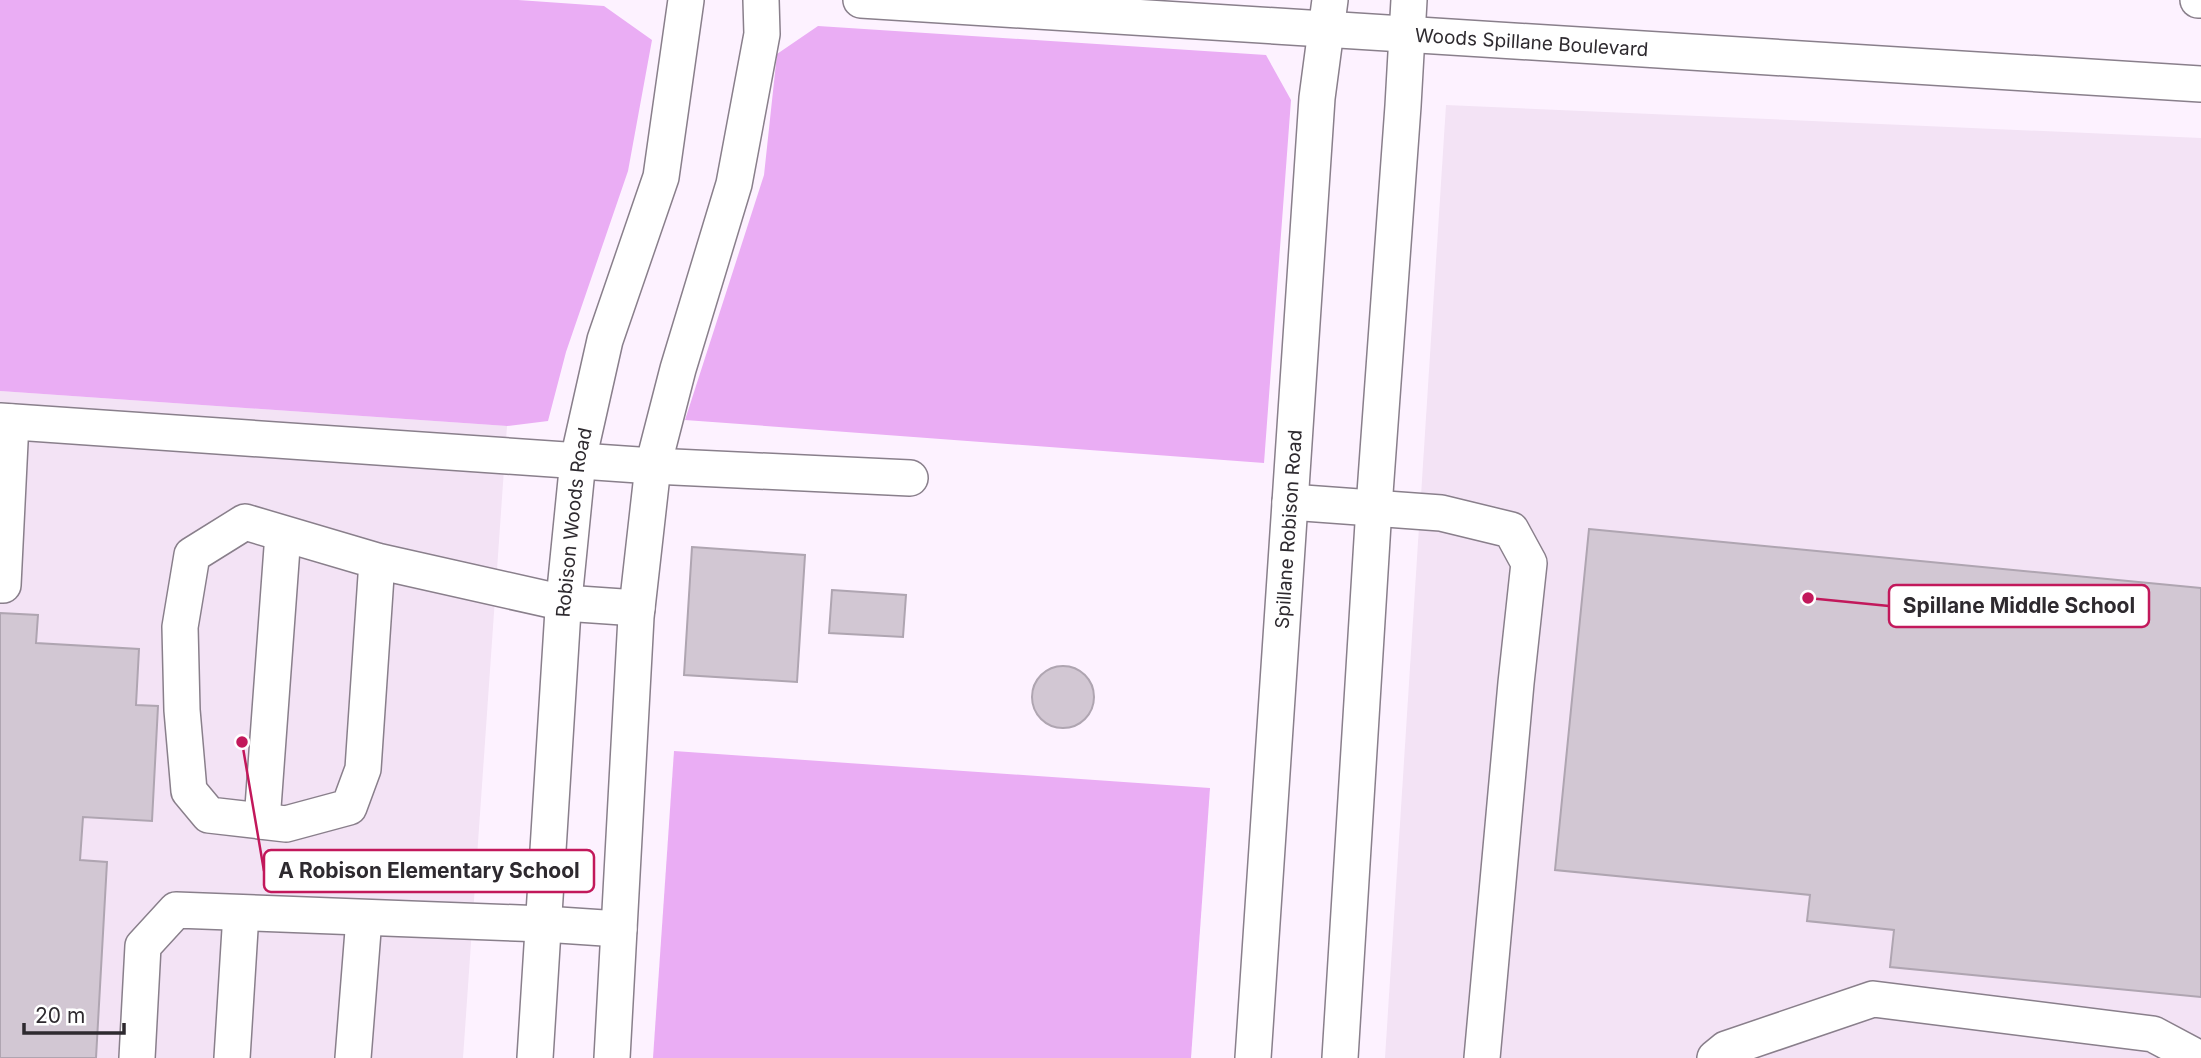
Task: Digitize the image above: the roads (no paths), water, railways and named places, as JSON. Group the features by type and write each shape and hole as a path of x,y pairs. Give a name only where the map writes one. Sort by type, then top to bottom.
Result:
{"street":[{"name":"Robison Woods Road","path":"535,1058 564,603 578,460 604,340 661,177 686,0"},
{"path":"612,1058 637,608 653,466 678,369 734,184 762,34 761,0"},
{"name":"Woods Spillane Boulevard","path":"861,0 1408,17 2201,84"},
{"name":"Spillane Robison Road","path":"1252,1058 1317,98 1328,14"},
{"path":"1340,1058 1408,17"},
{"path":"0,585 3,585 6,422 653,466 910,478"},
{"path":"1290,502 1441,513 1511,530 1529,564 1482,1058"},
{"path":"377,561 363,769 349,807 286,824 209,815 189,791 181,710 180,627 192,555 245,522 377,561 564,603 637,608"},
{"path":"262,821 283,534"},
{"path":"137,1058 143,946 176,911 619,929"},
{"path":"232,1058 241,913"},
{"path":"353,1058 364,918"},
{"path":"1715,1058 1726,1049 1873,999 2153,1034 2197,1058"}],"place":[{"name":"Spillane Middle School","path":"1808,598"},
{"name":"A Robison Elementary School","path":"242,742"}]}
